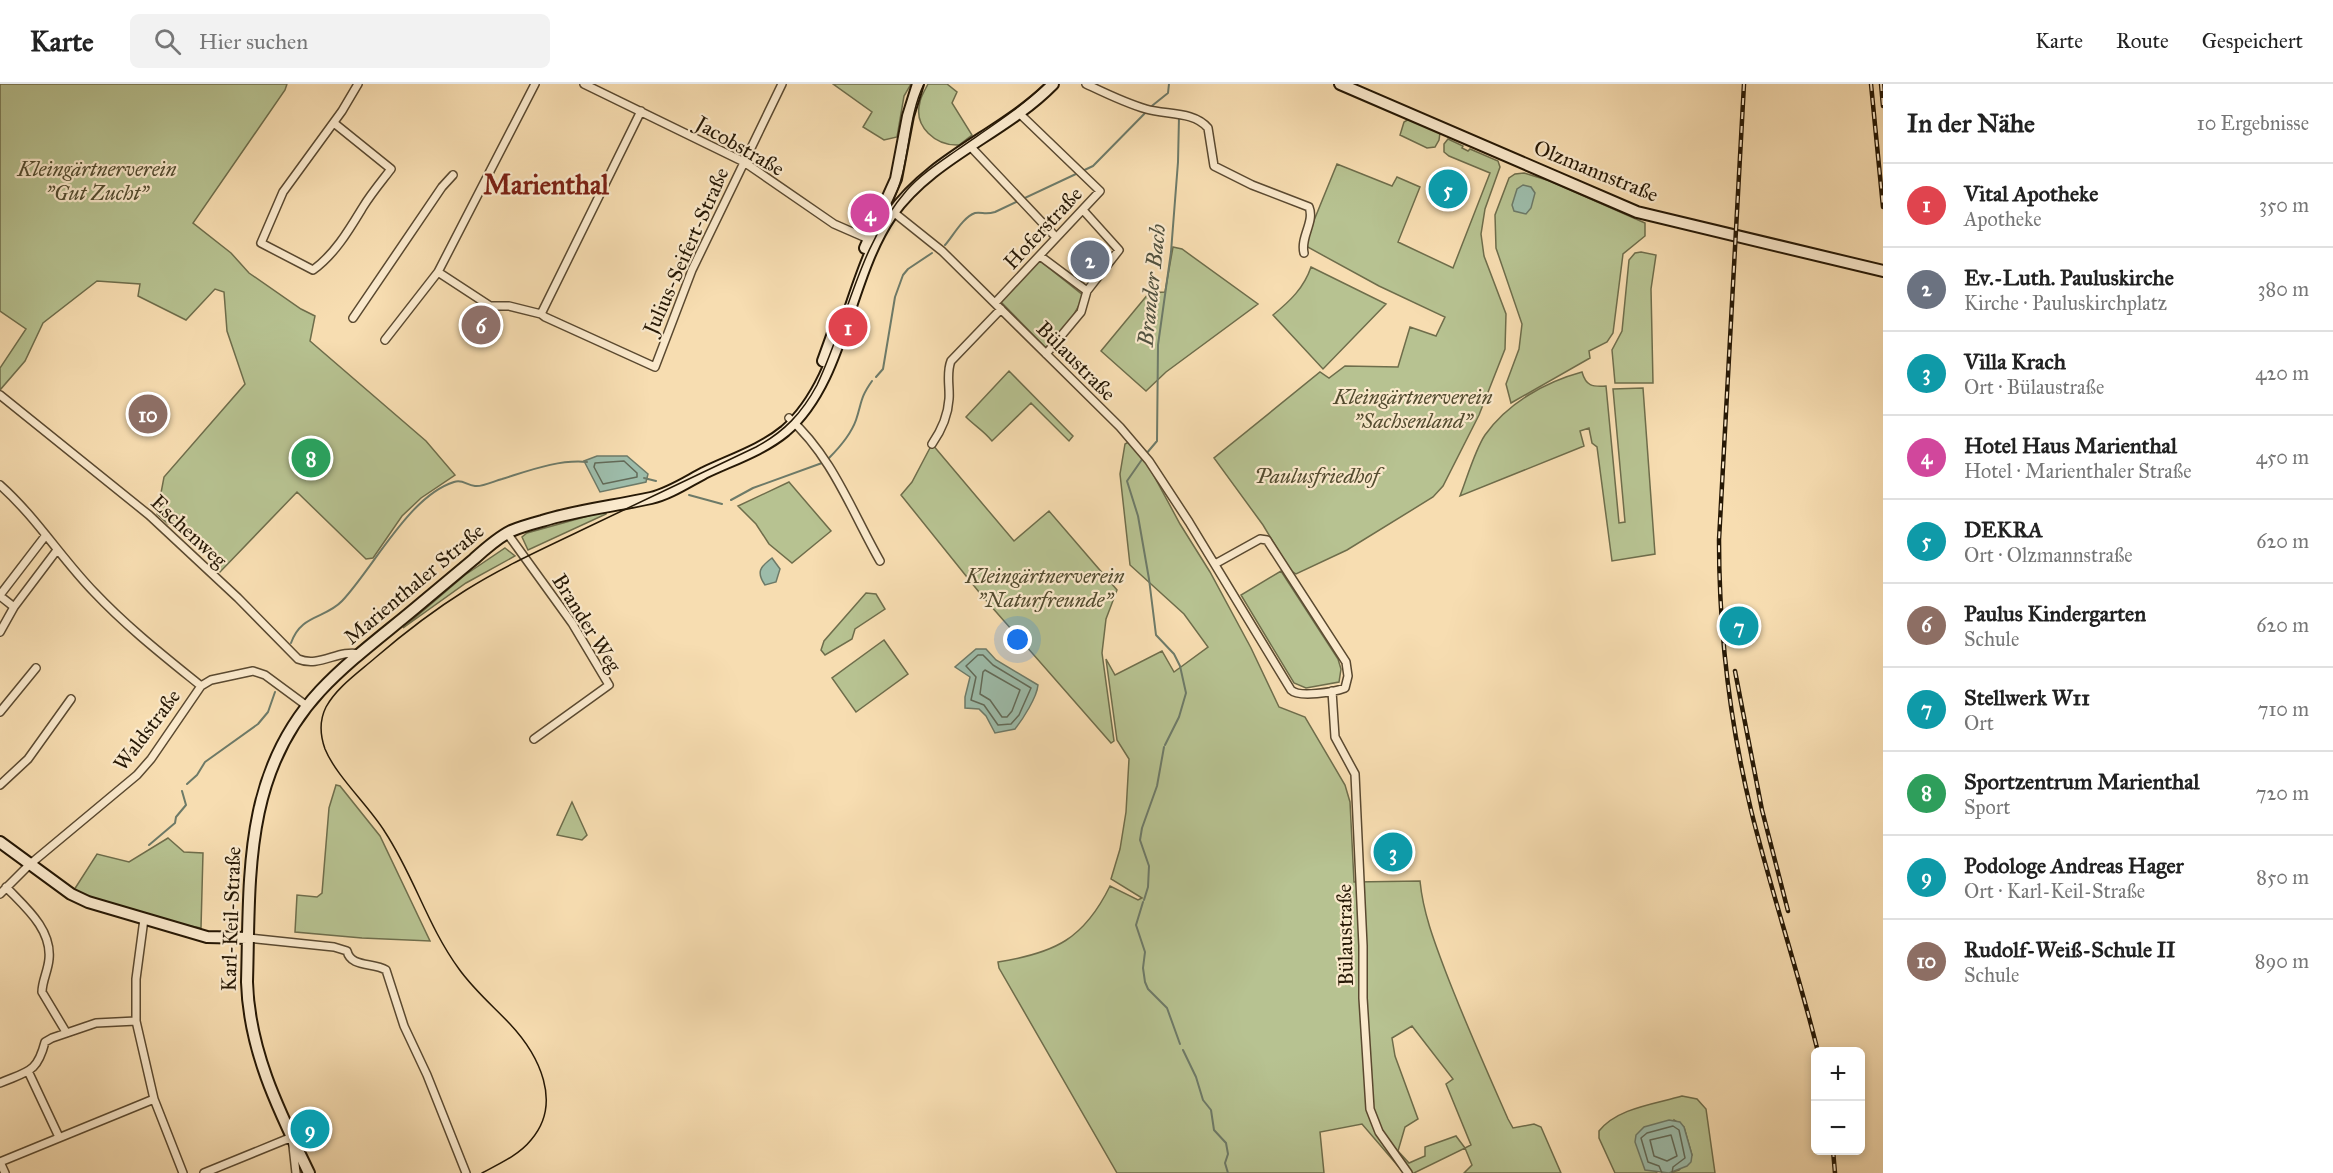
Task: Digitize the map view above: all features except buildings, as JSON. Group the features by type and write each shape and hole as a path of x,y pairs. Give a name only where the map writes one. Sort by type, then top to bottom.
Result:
{"main road":[{"name":"Marienthaler Straße","path":"889,210 908,116 918,84"},
{"name":"Marienthaler Straße","path":"307,706 360,654 507,533 560,516 657,496 762,446 810,401 826,370 872,241 889,210 934,170 969,145 1020,114 1053,84"},
{"name":"Olzmannstraße","path":"1340,84 1637,212 1883,271"},
{"path":"896,180 901,188 912,190"},
{"name":"Karl-Keil-Straße","path":"307,706 275,756 259,803 254,831 247,986 252,1033 267,1082 309,1173"},
{"path":"0,842 70,894 88,902 207,937 248,939"}],"street":[{"path":"334,123 391,169 364,205 346,235 322,264 313,270 261,243 283,192 334,123 358,84"},
{"path":"385,340 438,273 535,84"},
{"name":"Jacobstraße","path":"584,84 744,162 834,224 872,241"},
{"name":"Julius-Seifert-Straße","path":"541,314 655,367 692,270 782,84"},
{"path":"1086,84 1147,109 1181,114 1204,124 1208,128 1214,166 1252,185 1309,207 1312,214 1302,246 1304,253"},
{"path":"438,273 490,306 509,306 541,314 641,111"},
{"name":"Hoferstraße","path":"995,303 1100,191 1020,114"},
{"path":"969,145 1053,234"},
{"path":"353,318 442,187 453,175"},
{"name":"Bülaustraße","path":"889,210 942,251 1120,427 1141,451 1215,564 1291,690 1298,694 1332,691 1335,737 1355,774 1363,998 1370,1108 1379,1132 1408,1173"},
{"path":"1046,354 1081,312 1087,291 1119,250 1083,210"},
{"path":"1040,256 1087,291"},
{"path":"932,444 941,430 949,405 948,368 951,361 1001,309"},
{"name":"Eschenweg","path":"0,395 149,515 298,658 308,663 352,652 360,654"},
{"path":"792,420 826,460 880,561"},
{"path":"0,485 16,499 94,592 129,627 201,686"},
{"name":"Brander Weg","path":"507,533 572,623 609,685 534,739"},
{"path":"14,607 0,595 46,535"},
{"path":"1215,564 1260,539 1267,540 1346,662 1347,684 1345,688 1332,691"},
{"path":"0,633 14,607 57,550"},
{"path":"0,711 36,668"},
{"name":"Waldstraße","path":"0,894 29,865 137,775 151,759 201,686 219,677 253,671 265,675 307,706"},
{"path":"0,785 28,759 71,699"},
{"path":"6,887 44,930 49,957 42,992 66,1032"},
{"path":"144,919 136,979 136,1021 154,1099 183,1173"},
{"path":"248,939 334,947 346,951 353,962 380,966 386,970 404,1026 427,1074 466,1173"},
{"path":"0,1083 28,1071 40,1060 45,1042 66,1032 96,1023 136,1021"},
{"path":"28,1071 59,1137"},
{"path":"5,1173 0,1162 154,1099"},
{"path":"204,1173 292,1137"},
{"name":"Karl-Keil-Straße","path":"292,1137 297,1173"}],"green space":[{"name":"Kleingärtnerverein \"Gut Zucht\"","path":"0,84 287,84 193,223 231,253 249,273 315,316 310,341 426,441 455,475 421,498 402,516 373,558 366,559 297,492 220,572 210,562 213,558 173,522 168,524 157,514 164,477 245,384 227,331 224,292 215,289 186,320 138,296 140,284 97,281 43,323 25,361 0,390 0,368 26,329 0,311"},
{"path":"833,84 911,84 904,96 897,137 884,140 863,127 872,112"},
{"path":"928,84 947,84 957,92 952,103 972,135 959,145 942,142 923,127 919,111 921,98"},
{"path":"1409,119 1440,133 1435,147 1427,148 1400,135 1404,122"},
{"path":"1448,139 1468,151 1470,149 1498,161 1500,167 1485,209 1481,234 1484,256 1506,314 1505,349 1479,415 1443,486 1433,497 1347,550 1296,574 1290,570 1263,525 1214,458 1320,372 1329,378 1345,366 1398,367 1410,327 1436,336 1445,317 1379,286 1304,245 1337,164 1392,186 1397,177 1420,187 1398,242 1453,268 1490,173 1444,152 1444,144"},
{"path":"1524,173 1550,181 1645,223 1645,236 1623,254 1613,333 1607,342 1589,351 1590,358 1511,403 1506,384 1519,349 1522,324 1496,248 1495,215 1509,178 1515,174"},
{"path":"1173,247 1182,249 1258,304 1166,372 1146,391 1101,351 1149,293 1165,292"},
{"path":"1635,253 1656,255 1651,289 1653,383 1615,383 1612,350 1622,331 1629,260"},
{"path":"1039,260 1084,296 1068,325 1046,348 1001,302"},
{"path":"1311,267 1386,304 1323,369 1273,315 1296,294"},
{"path":"1009,371 1073,436 1069,441 1031,403 992,441 966,417"},
{"path":"1582,372 1590,385 1606,386 1619,523 1625,522 1613,389 1643,388 1655,554 1612,561 1597,447 1592,443 1589,428 1580,431 1584,446 1460,496 1478,448 1494,424 1528,395 1568,376"},
{"path":"1134,439 1180,524 1210,572 1251,648 1279,707 1305,717 1345,785 1350,802 1354,882 1420,881 1426,915 1441,959 1467,1026 1508,1119 1513,1128 1534,1124 1541,1127 1561,1173 1464,1173 1472,1165 1465,1148 1414,1173 1404,1173 1362,1124 1320,1132 1324,1173 1117,1173 999,968 998,962 1036,954 1066,940 1090,919 1110,886 1138,900 1142,898 1111,879 1120,849 1126,812 1129,759 1117,740 1106,659 1115,675 1162,651 1174,672 1208,647 1184,614 1130,565 1120,474 1125,444","holes":["1412,1026 1453,1079 1446,1084 1471,1145 1465,1148 1456,1136 1425,1147 1425,1156 1409,1163 1398,1151 1405,1127 1418,1119 1395,1056 1392,1038"]},
{"name":"Kleingärtnerverein \"Naturfreunde\"","path":"932,444 1014,541 1049,511 1117,590 1106,619 1102,653 1114,741 1111,743 983,597 901,495 912,482"},
{"path":"789,482 831,531 792,563 769,544 756,524 738,506"},
{"path":"606,511 606,514 528,550 522,537 527,533"},
{"path":"505,548 515,556 466,583 403,628 465,575"},
{"path":"1281,571 1338,659 1341,669 1339,682 1306,688 1294,683 1241,595"},
{"path":"866,593 876,594 885,609 855,629 852,639 825,655 821,650 824,641"},
{"path":"884,640 908,674 856,712 832,678"},
{"path":"336,785 340,786 380,836 430,941 295,932 297,895 317,897 322,893 329,808"},
{"path":"572,802 587,835 582,840 557,835"},
{"path":"168,838 184,852 203,853 201,928 136,913 74,890 97,854 129,862"},
{"path":"1682,1096 1697,1099 1706,1109 1715,1173 1669,1173 1679,1170 1692,1155 1684,1127 1674,1120 1655,1170 1657,1173 1615,1173 1599,1138 1599,1131 1607,1123 1626,1112"}],"water":[{"path":"1523,185 1531,187 1535,193 1531,208 1526,214 1514,211 1512,205 1517,189"},
{"path":"597,456 627,456 648,474 646,482 600,492 584,461"},
{"path":"772,558 780,569 776,582 765,585 760,573"},
{"path":"976,649 986,649 996,660 1038,685 1026,714 1015,729 995,733 986,716 979,709 965,708 970,677 955,667"},
{"path":"1669,1120 1680,1122 1684,1127 1692,1155 1691,1162 1669,1173 1645,1170 1635,1142 1636,1135 1644,1127"}],"waterway":[{"path":"945,245 971,215 995,212 1093,166 1153,105 1168,93 1169,84"},
{"name":"Brander Bach","path":"1146,454 1157,441 1158,345 1171,252 1179,117"},
{"path":"876,377 883,369 895,297 903,275 932,253"},
{"path":"829,458 851,430 863,396 872,381"},
{"name":"Brander Bach","path":"1143,458 1127,481 1138,516 1156,635 1174,654 1180,666 1186,693 1179,717 1165,745"},
{"path":"291,643 295,634 307,622 342,601 407,517 438,490 457,481 481,486 544,466 566,462 587,462"},
{"path":"731,500 753,488 822,463"},
{"path":"644,478 656,481"},
{"path":"689,495 722,504"},
{"path":"187,784 197,775 205,762 258,724 268,712 275,692"},
{"name":"Brander Bach","path":"1144,900 1148,887 1149,866 1140,840 1157,786 1164,747"},
{"path":"149,845 175,823 176,817 186,805 182,791"},
{"name":"Brander Bach","path":"1143,902 1136,925 1145,952 1143,968 1145,982 1148,989 1167,1008 1180,1044"},
{"name":"Brander Bach","path":"1183,1050 1196,1077 1203,1100 1211,1110 1214,1130 1226,1143 1228,1154 1225,1163 1228,1173"}],"tram line":[{"path":"892,203 898,189 914,113 924,84"},
{"path":"482,1173 521,1150 540,1126 545,1111 546,1095 538,1065 521,1036 471,984 448,953 385,832 330,759 321,733 321,723 326,707 342,686 355,674 408,631 466,590 525,557 756,447 784,428 805,404 817,385 865,259 890,212 912,184 924,173 1014,110 1045,84"}],"railway":[{"path":"1744,84 1719,540 1721,608 1727,676 1737,744 1751,810 1817,1047"},
{"path":"1871,84 1883,207"},
{"path":"1881,84 1883,106"},
{"path":"1735,671 1762,810 1788,911"},
{"path":"1833,1155 1835,1173"}],"place":[{"name":"DEKRA","path":"1448,189"},
{"name":"Hotel Haus Marienthal","path":"870,213"},
{"name":"Ev.-Luth. Pauluskirche","path":"1090,260"},
{"name":"Paulus Kindergarten","path":"481,325"},
{"name":"Vital Apotheke","path":"848,327"},
{"name":"Rudolf-Weiß-Schule II","path":"148,414"},
{"name":"Sportzentrum Marienthal","path":"311,458"},
{"name":"Stellwerk W11","path":"1739,626"},
{"name":"Villa Krach","path":"1393,852"},
{"name":"Podologe Andreas Hager","path":"310,1129"}],"district":[{"name":"Marienthal","path":"546,185"}],"park label":[{"name":"Kleingärtnerverein \"Sachsenland\"","path":"1413,409"},
{"name":"Paulusfriedhof","path":"1317,476"}]}
